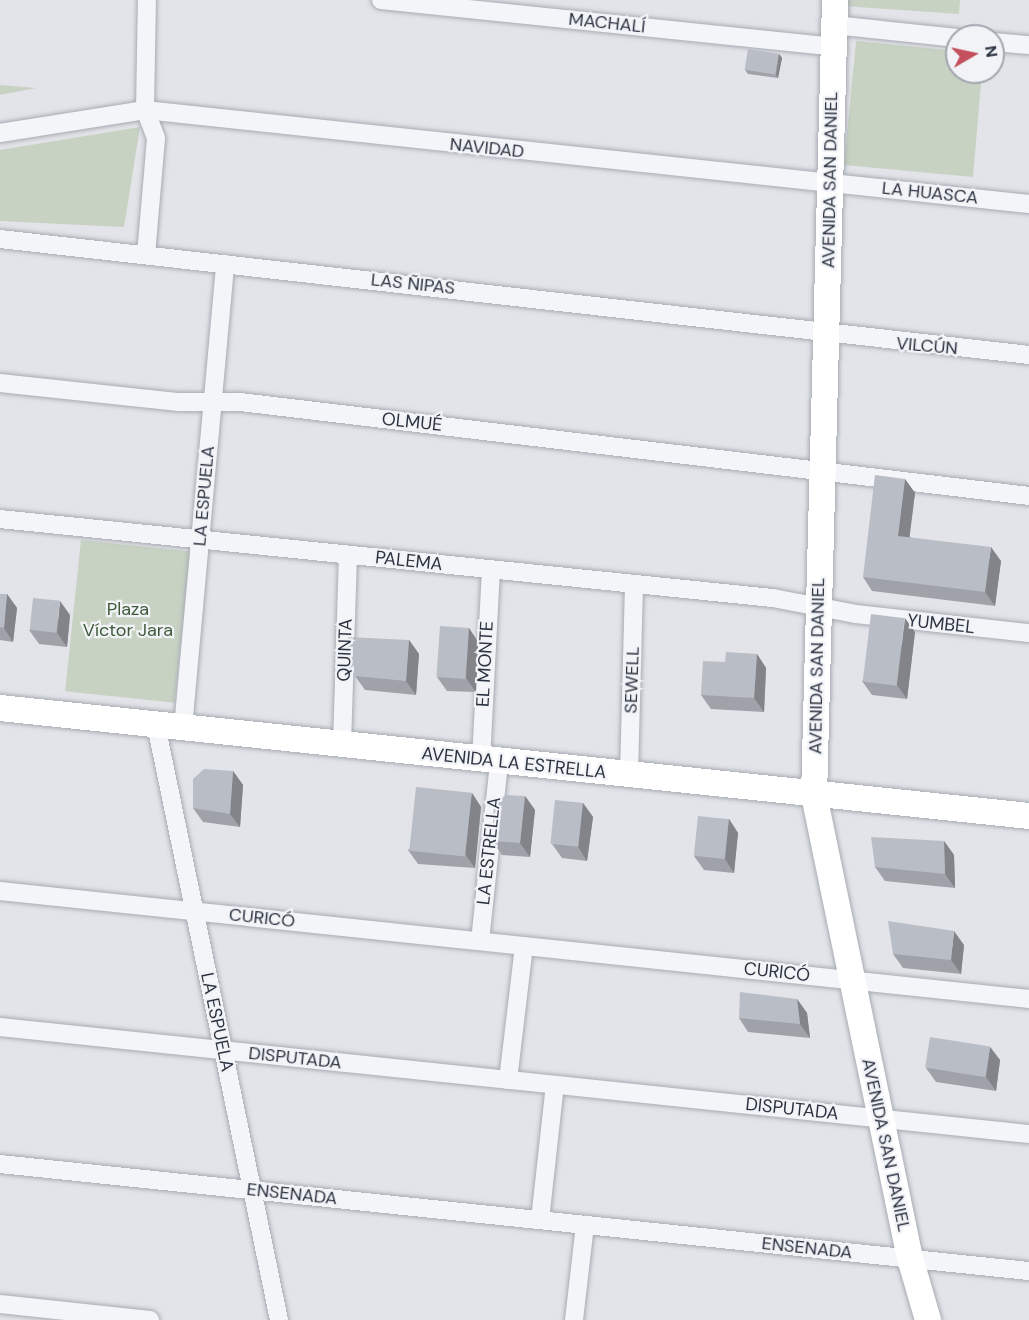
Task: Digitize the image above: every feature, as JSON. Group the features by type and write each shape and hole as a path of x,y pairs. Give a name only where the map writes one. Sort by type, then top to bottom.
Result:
{"street":[{"path":"146,255 156,138 145,110 147,0"},
{"name":"MACHALÍ","path":"381,0 834,24 945,37"},
{"name":"AVENIDA SAN DANIEL","path":"834,24 814,795 910,1258 928,1320"},
{"path":"1005,43 1029,45"},
{"name":"NAVIDAD","path":"0,133 145,110 830,183"},
{"name":"LA HUASCA","path":"830,183 1029,204"},
{"name":"LAS ÑIPAS","path":"0,239 826,333"},
{"name":"LA ESPUELA","path":"183,728 225,264"},
{"name":"VILCÚN","path":"826,333 1029,356"},
{"name":"OLMUÉ","path":"0,383 212,402 1029,496"},
{"name":"PALEMA","path":"0,519 634,584 818,607"},
{"name":"QUINTA","path":"342,745 348,555"},
{"name":"EL MONTE","path":"490,569 490,761"},
{"name":"SEWELL","path":"629,775 634,584"},
{"name":"YUMBEL","path":"818,607 1029,633"},
{"name":"AVENIDA LA ESTRELLA","path":"0,708 1029,816"},
{"name":"LA ESPUELA","path":"156,725 279,1320"},
{"name":"LA ESTRELLA","path":"480,941 490,761"},
{"name":"CURICÓ","path":"0,891 1029,999"},
{"path":"508,1080 524,946"},
{"name":"DISPUTADA","path":"0,1027 1029,1134"},
{"path":"540,1220 555,1085"},
{"name":"ENSENADA","path":"0,1164 1029,1270"},
{"path":"574,1320 585,1225"},
{"path":"0,1304 150,1320"}],"green space":[{"path":"844,0 960,0 959,14 843,6"},
{"path":"856,41 945,50 945,84 981,84 973,177 844,165"},
{"path":"0,85 36,88 0,95"},
{"path":"140,127 124,227 0,221 0,150"},
{"name":"Plaza Víctor Jara","path":"81,540 190,551 175,703 65,691"}],"building":[{"path":"748,49 779,54 775,75 745,70"},
{"path":"875,475 905,479 898,536 991,547 985,592 863,577"},
{"path":"0,594 7,594 4,628 0,627"},
{"path":"33,598 60,601 57,633 30,630"},
{"path":"871,614 905,618 896,686 863,681"},
{"path":"440,626 469,628 465,679 436,677"},
{"path":"348,637 409,640 406,681 355,676 348,666"},
{"path":"726,652 757,654 754,698 701,695 703,661 725,662"},
{"path":"204,769 233,771 230,814 193,808 193,779"},
{"path":"416,787 472,793 465,857 409,851"},
{"path":"506,795 525,796 520,843 492,841 494,803"},
{"path":"555,800 583,803 578,847 550,844"},
{"path":"698,816 729,819 725,859 694,856"},
{"path":"871,837 944,841 945,874 875,867"},
{"path":"888,921 954,931 951,960 893,954"},
{"path":"740,992 797,999 800,1024 739,1018"},
{"path":"930,1037 990,1047 985,1077 925,1068"}]}
